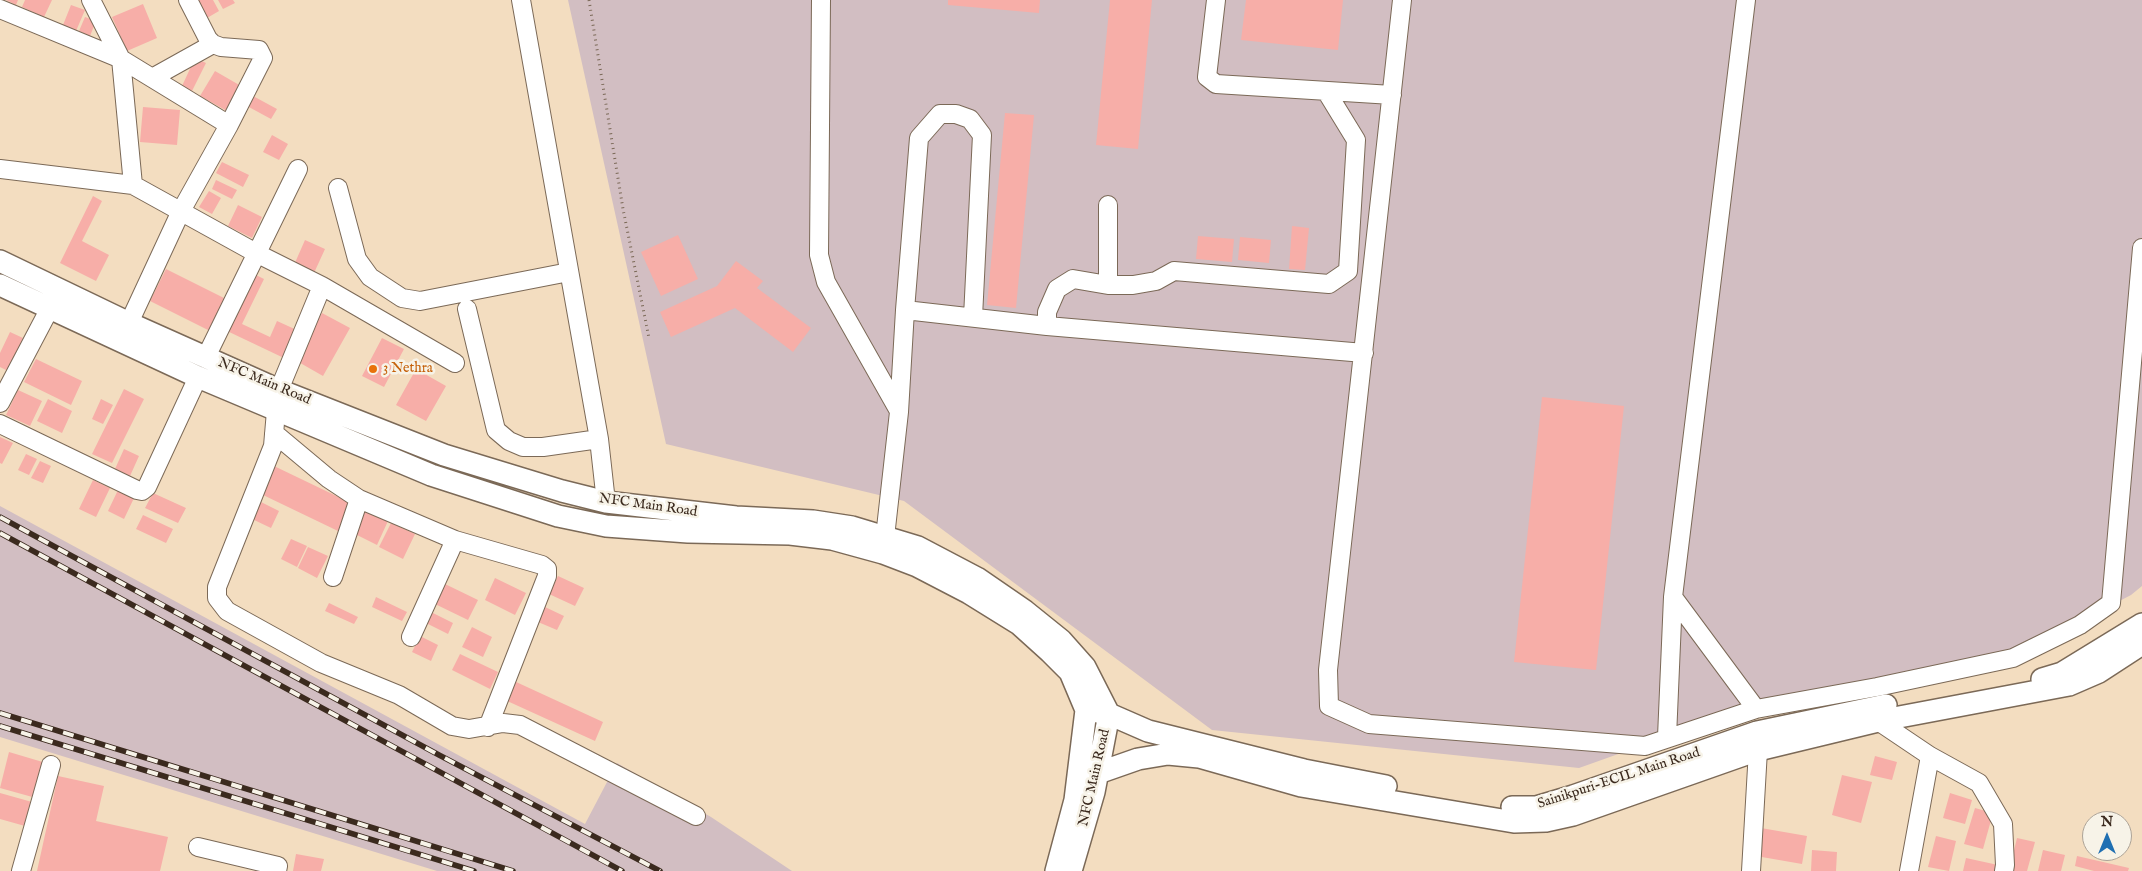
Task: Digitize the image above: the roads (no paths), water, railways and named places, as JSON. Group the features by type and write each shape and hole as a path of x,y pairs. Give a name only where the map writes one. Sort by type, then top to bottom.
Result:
{"main road":[{"name":"NFC Main Road","path":"0,261 129,323 279,390 444,455 562,491 606,502 736,517 813,521 852,527 918,547 978,578 1054,634 1086,667 1109,714 1089,773 1071,871"},
{"name":"NFC Main Road","path":"0,285 276,411 431,475 558,516 606,526 688,532 790,534 832,539 883,553 917,566 969,593 1019,624 1070,672 1086,710 1089,773 1075,800 1056,871"},
{"name":"Sainikpuri-ECIL Main Road","path":"1086,710 1109,714 1148,731 1304,770 1497,808 1536,807 1758,732 1968,690 2036,681 2062,672 2142,624"},
{"name":"Sainikpuri-ECIL Main Road","path":"1089,773 1138,759 1168,754 1199,757 1300,786 1514,822 1546,821 1574,815 1758,750 1878,721 2068,685 2099,672 2142,644"}],"street":[{"path":"91,0 121,59 132,185"},
{"path":"129,323 181,211 229,125 263,58 259,50 221,47 213,44 208,39 188,0"},
{"path":"521,0 599,438 606,502"},
{"path":"821,0 819,255 826,282 900,412"},
{"path":"1216,0 1207,77 1216,84 1392,95"},
{"path":"1402,0 1328,670 1329,706 1369,724 1645,746 1667,737 1756,709 1877,687 2013,658 2080,625 2111,603 2142,248"},
{"path":"1667,737 1673,597 1746,0"},
{"path":"0,9 121,59 229,125"},
{"path":"152,78 213,44"},
{"path":"1047,326 1047,312 1057,289 1073,279 1108,286 1133,286 1156,281 1174,271 1329,284 1348,271 1356,140 1326,91"},
{"path":"885,537 900,412 905,310 918,138 940,114 956,114 970,119 982,135 973,317"},
{"path":"0,169 132,185 256,253 322,286 455,363"},
{"path":"206,357 298,169"},
{"path":"338,188 357,259 370,277 402,298 420,301 569,272"},
{"path":"1108,205 1108,286"},
{"path":"279,390 322,286"},
{"path":"0,403 50,308"},
{"path":"467,309 496,430 510,441 523,447 543,447 599,438"},
{"path":"905,310 1047,326 1364,353"},
{"path":"0,424 136,490 142,491 147,487 198,377"},
{"path":"276,411 273,446 217,587 218,598 227,611 321,663 399,695 452,726 469,729 504,723 520,725 696,816"},
{"path":"274,433 329,479 359,499 455,540 542,565 547,569 547,576 488,726"},
{"path":"333,577 359,499"},
{"path":"411,637 455,540"},
{"path":"1673,597 1756,709"},
{"path":"1878,721 1930,756 1978,784 2003,824 2004,871"},
{"path":"1751,871 1758,750"},
{"path":"1909,871 1930,756"},
{"path":"21,871 51,765"},
{"path":"198,847 278,866 276,871"}],"railway":[{"path":"0,517 439,755 660,871"},
{"path":"0,533 622,871"},
{"path":"0,713 513,871"},
{"path":"0,726 474,871"}],"place":[{"name":"3 Nethra","path":"373,369"}]}
